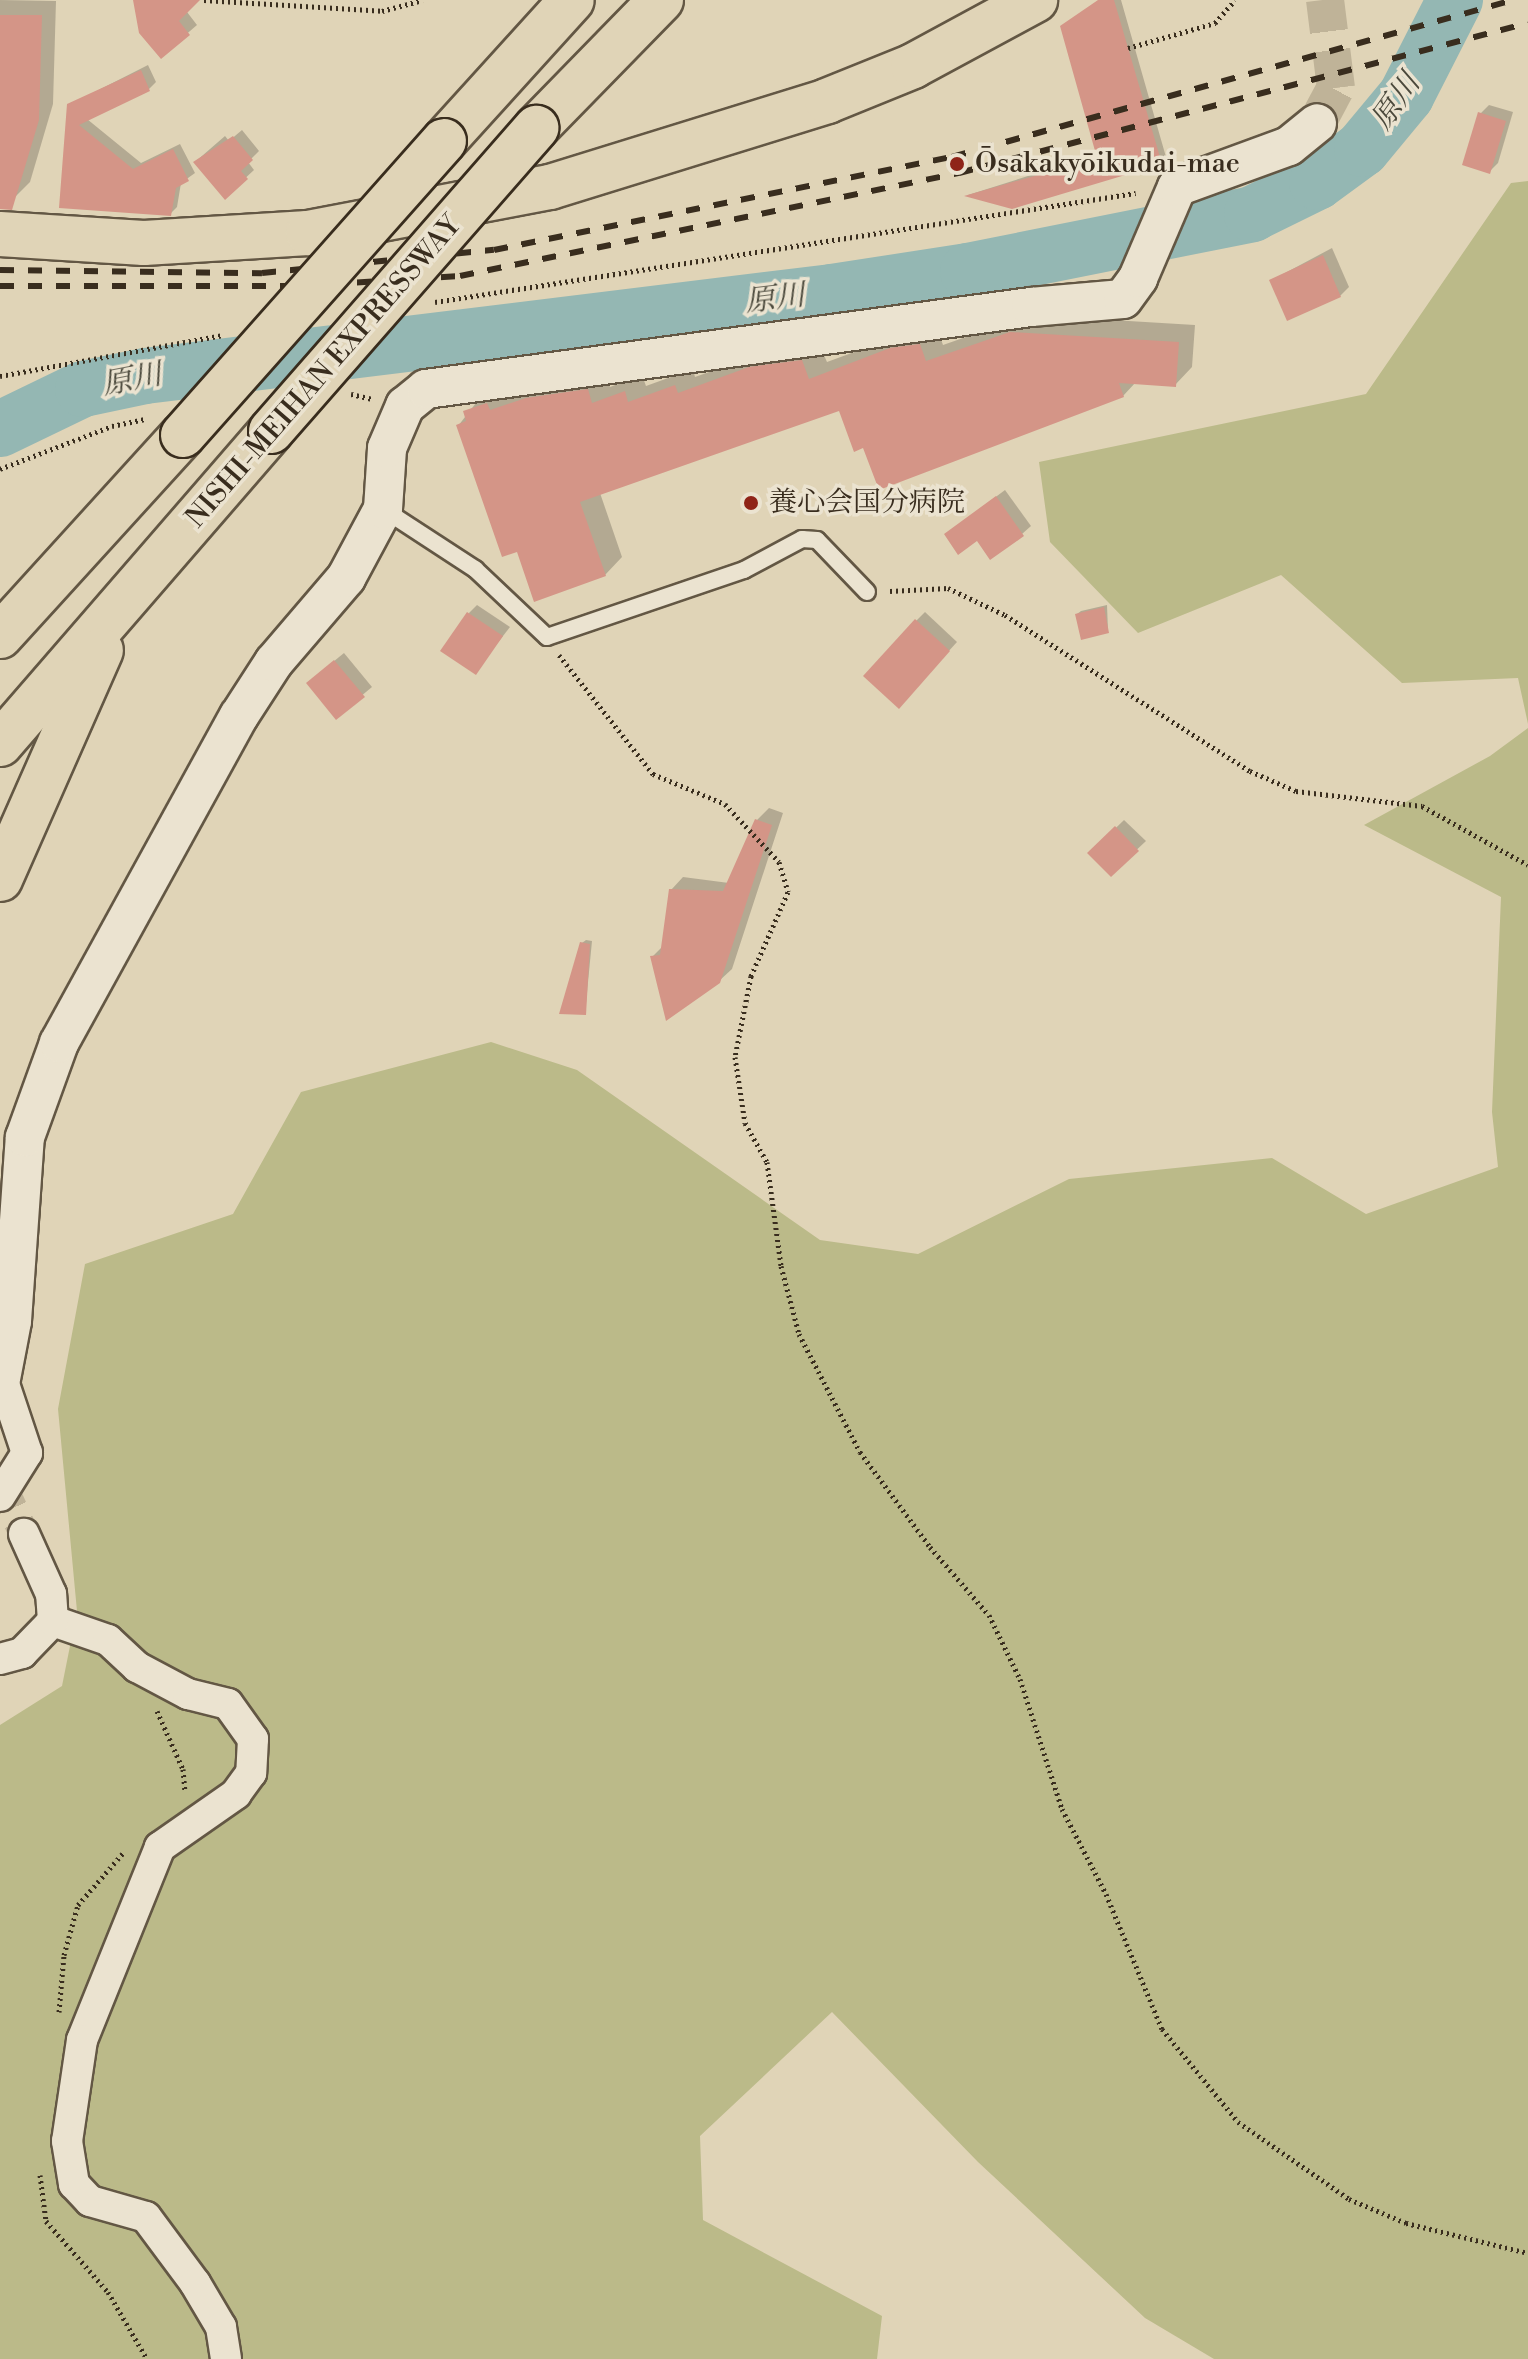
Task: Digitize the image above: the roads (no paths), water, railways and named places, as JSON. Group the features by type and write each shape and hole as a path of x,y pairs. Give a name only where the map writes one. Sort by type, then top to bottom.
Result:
{"highway":[{"path":"444,141 553,0"},
{"path":"0,636 572,0"},
{"name":"NISHI-MEIHAN EXPRESSWAY","path":"0,744 648,0"},
{"path":"536,128 661,0"},
{"path":"0,234 144,243 308,233 550,187 827,101 913,66 1035,0"},
{"path":"0,879 119,611"}],"street":[{"path":"0,1496 27,1453 2,1382 25,1137 59,1043 239,716 274,662 346,578 383,509 387,448 405,406 426,389 1016,309 1123,299 1138,278 1177,187 1289,146 1317,123"},
{"path":"0,1659 22,1653 53,1621 51,1594 24,1534"},
{"path":"53,1621 108,1640 137,1667 188,1694 228,1704 253,1739 251,1773 236,1794 160,1847 82,2040 67,2141 74,2184 90,2201 146,2217 195,2283 221,2327 226,2359"}],"lane":[{"path":"383,509 475,569 547,637 744,570 802,539 817,540 867,592"}],"waterway":[{"name":"原川","path":"0,429 83,389 145,376 832,292 968,271 1252,214 1317,182 1362,149 1406,96 1455,0"}],"tunnel":[{"path":"1317,123 1336,88 1325,0"},
{"path":"0,1481 24,1534"}],"railway":[{"path":"0,270 262,273 494,250 952,157 1513,0"},
{"path":"0,286 301,286 460,276 959,173 1528,23"}],"place":[{"name":"Ōsakakyōikudai-mae","path":"957,164"},
{"name":"養心会国分病院","path":"751,503"}]}
